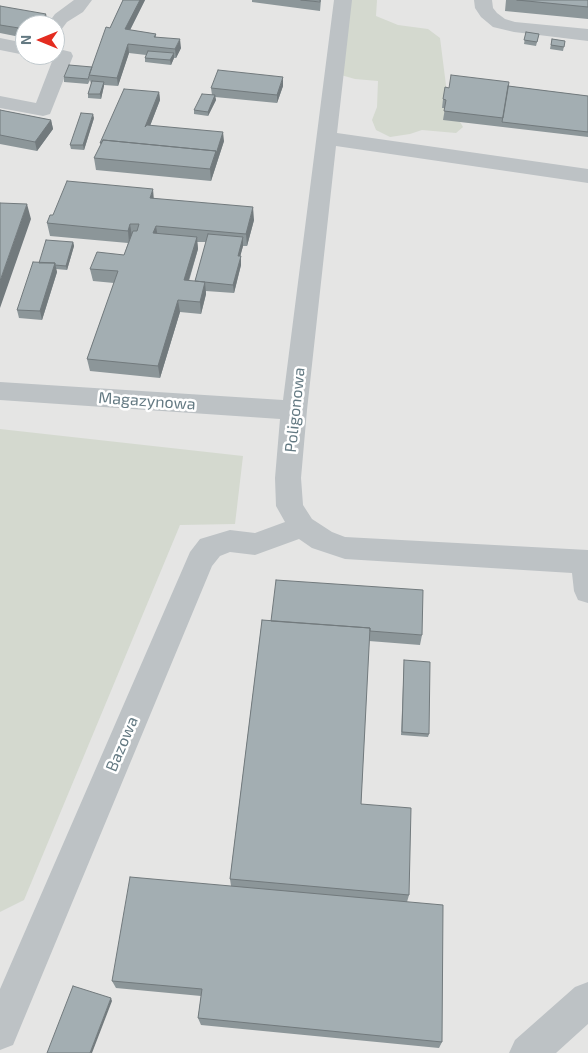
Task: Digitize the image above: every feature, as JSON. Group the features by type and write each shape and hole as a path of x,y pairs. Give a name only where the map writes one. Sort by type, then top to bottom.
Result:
{"street":[{"path":"65,16 77,8 83,0"},
{"name":"Poligonowa","path":"343,0 328,139 294,410 288,478 290,506 302,527 322,540 345,548 587,562"},
{"path":"483,0 484,8 490,17 498,23 514,27 588,35"},
{"path":"0,44 15,47"},
{"path":"0,102 43,110 60,65"},
{"path":"328,139 588,176"},
{"name":"Magazynowa","path":"0,391 294,410"},
{"name":"Bazowa","path":"0,1032 200,560 210,546 230,541 255,544 302,527"},
{"path":"587,562 588,591"},
{"path":"528,1053 588,1000"}],"shaded area":[{"path":"0,0 588,0 588,1053 0,1053"},
{"path":"348,0 377,0 376,16 398,25 428,29 440,38 448,101 463,127 456,133 422,130 390,137 376,130 372,120 377,107 378,81 355,79 341,75"},
{"path":"0,429 243,456 235,524 180,525 24,900 0,912"}],"building":[{"path":"123,0 140,0 125,29 156,34 154,37 180,39 175,49 128,44 117,78 89,75 106,27 110,28"},
{"path":"301,0 320,0 320,2"},
{"path":"517,0 588,0 588,7"},
{"path":"0,6 46,14 15,15 15,27 0,25"},
{"path":"526,32 539,34 537,42 524,40"},
{"path":"552,39 565,41 564,47 551,45"},
{"path":"148,51 174,53 170,60 145,58"},
{"path":"69,65 92,67 88,79 64,77"},
{"path":"218,70 283,77 277,95 211,88"},
{"path":"451,75 509,82 503,118 444,111 446,100 443,99 445,87 449,88"},
{"path":"92,81 104,82 100,94 88,94"},
{"path":"508,86 588,96 588,132 502,122"},
{"path":"124,89 159,92 145,127 147,125 223,132 216,154 216,151 103,140 100,143"},
{"path":"202,94 215,95 208,112 194,110"},
{"path":"0,110 51,120 35,142 0,135"},
{"path":"81,113 93,114 83,145 70,145"},
{"path":"103,140 216,151 210,169 94,158"},
{"path":"67,181 153,189 150,198 253,207 246,234 156,226 153,233 197,237 184,280 205,282 200,302 178,300 158,366 87,359 118,271 90,269 97,252 124,255 133,231 137,231 139,224 130,224 128,231 47,223 50,215 53,215"},
{"path":"0,203 27,204 0,281"},
{"path":"208,234 243,237 238,256 241,256 233,285 195,281"},
{"path":"46,240 73,242 66,266 55,265 55,263 39,263"},
{"path":"33,262 55,263 40,311 17,310"},
{"path":"276,580 423,590 422,635 370,631 370,628 271,621"},
{"path":"262,620 370,628 361,804 411,808 409,895 230,879"},
{"path":"404,660 430,662 429,734 402,732"},
{"path":"130,877 443,905 442,1042 198,1018 202,989 112,981"},
{"path":"73,986 111,998 90,1053 47,1053"}]}
